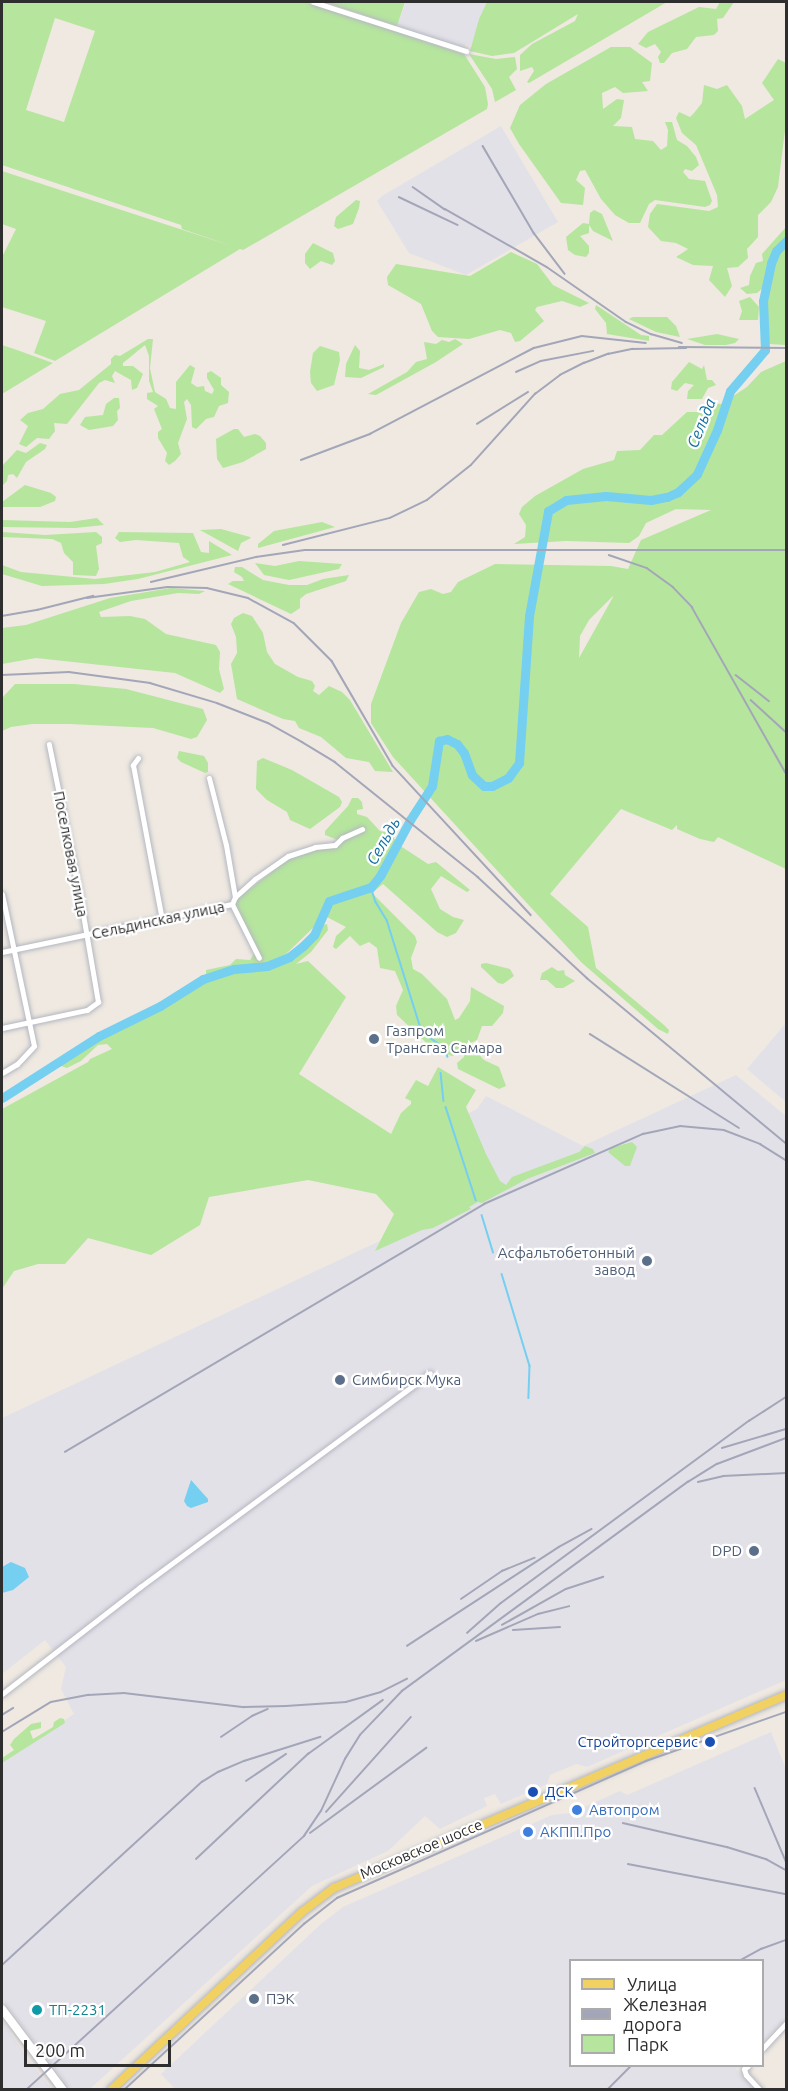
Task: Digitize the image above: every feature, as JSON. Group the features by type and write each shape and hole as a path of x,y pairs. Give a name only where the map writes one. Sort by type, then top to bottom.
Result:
{"main road":[{"name":"Московское шоссе","path":"111,2090 302,1912 334,1888 631,1759 786,1695"},
{"path":"2,2009 63,2090"}],"street":[{"path":"314,2 466,51"},
{"name":"Поселковая улица","path":"28,1021 87,1010 96,1005 98,999 49,744"},
{"path":"138,758 133,765 162,920"},
{"path":"209,778 226,845 235,897"},
{"name":"Сельдинская улица","path":"2,952 232,904 235,897 288,856 315,847 335,845 342,838 362,829"},
{"path":"2,894 34,1046 17,1064 2,1073"},
{"path":"232,904 259,958"},
{"path":"2,1028 28,1021"},
{"path":"2,1694 140,1587 430,1373"},
{"path":"764,2047 786,2023"},
{"path":"747,2067 744,2069 746,2076 760,2090"}],"shaded area":[{"path":"406,2 487,2 471,46 466,44 463,47 397,26"},
{"path":"501,126 558,222 466,275 409,253 377,201"},
{"path":"786,1023 786,1102 747,1069"},
{"path":"736,1075 786,1116 786,1680 587,1767 576,1764 550,1775 547,1784 501,1804 495,1794 484,1798 487,1806 440,1829 425,1816 388,1851 312,1886 90,2089 71,2090 2,1999 2,1762 74,1714 61,1689 66,1667 45,1640 2,1674 2,1418 495,1187 465,1115 477,1109 486,1096 583,1146"},
{"path":"771,1732 786,1769 786,2018 764,2041 764,1959 569,1959 569,2067 738,2067 736,2069 756,2089 176,2090 161,2074 321,1924 343,1907 552,1815 571,1813 620,1791 627,1795"},
{"path":"2,2020 28,2060 52,2089 2,2089"}],"green space":[{"path":"2,2 305,2 464,54 485,87 488,104 487,109 243,250 240,249 55,361 34,353 46,321 2,307 2,257 16,229 2,224 2,171 235,247 182,229 181,225 2,165","holes":["55,18 95,31 64,122 26,110"]},
{"path":"324,2 405,2 397,26"},
{"path":"487,2 667,2 529,83 527,82 534,71 532,67 520,71 520,55 532,44 575,21 578,14 514,53 492,56 470,51 479,19"},
{"path":"720,2 734,2 723,18 717,19 718,31 714,35 696,37 687,49 672,53 664,63 660,63 658,57 661,52 655,44 646,48 638,44 648,32 699,7 716,9"},
{"path":"611,47 630,47 652,63 650,81 642,82 648,91 623,93 615,87 602,93 603,109 617,99 624,100 621,118 613,126 632,127 635,139 653,141 661,150 667,146 668,130 665,122 672,122 677,140 687,146 699,165 692,171 685,169 683,172 689,179 705,181 712,201 710,205 705,207 655,200 649,204 640,223 629,223 615,215 601,199 585,170 580,171 576,180 585,188 583,205 561,203 519,144 510,128 520,105 546,84"},
{"path":"469,54 496,59 515,57 517,69 509,77 516,90 495,102 492,89"},
{"path":"778,59 786,63 786,122 778,187 771,202 758,215 758,237 747,249 748,258 738,267 727,268 732,286 725,297 709,280 713,266 693,265 676,257 688,249 676,243 661,241 648,227 650,214 657,204 709,211 718,207 717,195 696,145 682,133 676,118 679,112 690,117 694,113 702,103 704,85 717,89 727,85 742,106 745,119 774,100 762,83"},
{"path":"356,200 360,201 353,224 338,229 334,226 336,217"},
{"path":"594,210 602,214 613,241 593,231 589,225 589,233 580,236 589,246 589,253 586,257 575,255 568,250 566,237 583,223 589,224 590,213"},
{"path":"786,227 786,345 769,344 767,320 764,317 769,294 763,288 757,293 747,294 740,288 749,285 756,263 763,261 762,254"},
{"path":"313,243 333,253 335,261 332,265 321,261 310,269 305,263 305,254"},
{"path":"511,252 537,264 553,285 589,303 580,307 562,301 537,307 535,310 544,321 520,341 515,342 511,333 500,330 469,339 438,337 432,331 421,304 388,285 387,277 396,264 470,276"},
{"path":"750,297 759,307 758,320 739,320 742,311 739,301"},
{"path":"596,305 641,335 649,336 649,341 607,334 606,323 595,309"},
{"path":"667,317 676,326 680,337 656,332 629,319"},
{"path":"717,334 739,339 735,343 726,345 705,345 687,339"},
{"path":"148,339 153,339 150,368 155,392 166,399 170,408 176,409 176,382 190,365 195,368 191,383 197,387 204,386 205,391 212,394 214,390 207,378 207,373 211,371 221,378 221,385 229,392 228,403 219,406 214,417 206,419 196,429 192,427 191,405 187,399 184,402 187,419 178,443 181,454 175,461 169,465 165,461 167,453 158,438 158,432 162,429 154,409 158,406 147,399 147,393 153,392 149,381 149,356 145,345 123,363 123,366 133,366 143,374 137,388 132,390 131,380 115,371 112,376 115,383 105,380 99,383 67,424 54,423 55,431 49,439 37,438 26,447 19,444 28,426 20,420 28,413 43,409 60,394 79,390 111,364 111,359 115,355 120,356"},
{"path":"455,339 463,344 436,362 376,395 368,394 407,372 416,362 427,359 424,342 436,344 442,340 449,342"},
{"path":"2,345 14,349 53,363 2,394"},
{"path":"355,345 360,351 359,368 369,370 384,364 384,367 361,378 345,377 346,364"},
{"path":"320,346 339,352 340,360 334,385 317,391 311,383 310,372 313,353"},
{"path":"786,361 786,869 718,837 714,842 700,839 677,829 677,825 672,830 621,809 550,894 588,927 596,968 664,1025 669,1030 668,1034 658,1029 581,962 393,757 371,723 371,704 401,623 419,592 431,589 443,594 451,592 458,582 495,564 611,566 628,569 641,540 711,510 676,509 646,523 639,536 629,543 566,541 514,544 525,537 526,525 519,514 522,507 535,496 583,469 614,460 617,451 640,450 654,435 662,435 687,412 699,412 711,398 714,403 721,404 747,387 761,372","holes":["613,597 579,658 580,636 589,620"]},
{"path":"689,362 702,369 704,365 707,380 712,380 716,385 708,388 702,399 687,399 688,391 694,385 685,383 677,391 671,389 672,382"},
{"path":"114,398 119,398 120,408 117,411 118,420 113,426 89,430 80,425 85,417 103,415 106,404"},
{"path":"238,429 244,437 255,434 260,436 266,443 266,449 243,462 223,468 217,459 216,439"},
{"path":"40,443 47,445 45,449 26,462 17,478 13,474 8,475 7,481 2,486 2,466 17,450 26,453"},
{"path":"25,485 51,493 56,497 55,501 40,507 3,507 2,502"},
{"path":"97,518 104,525 75,528 2,527 2,520 70,522"},
{"path":"322,522 335,527 258,548 258,544 274,531"},
{"path":"221,529 251,538 241,543 238,551 200,530"},
{"path":"2,532 45,535 96,532 102,537 102,543 96,546 99,569 96,576 73,575 73,562 64,553 61,543 52,539 2,537"},
{"path":"119,532 193,533 201,552 209,553 209,541 232,555 138,579 104,584 42,586 2,574 2,565 21,572 95,579 155,572 190,562 183,557 179,543 136,540 120,542 115,538"},
{"path":"299,561 342,564 339,569 289,580 264,575 255,563 275,566"},
{"path":"235,567 242,567 263,580 289,585 307,585 323,579 349,575 346,581 306,594 300,599 300,608 291,614 228,584 233,581 244,581 234,572"},
{"path":"171,588 205,591 199,594 178,593 131,601 99,612 101,617 130,616 145,619 166,634 216,645 220,652 219,669 224,689 220,693 175,673 36,658 2,664 2,628 26,625 110,598"},
{"path":"243,613 252,616 263,633 267,652 275,664 298,677 312,681 315,686 313,691 319,695 329,686 342,692 350,700 393,772 375,771 369,762 346,758 321,737 299,728 295,721 283,719 237,699 231,664 237,653 236,637 231,624 234,618"},
{"path":"15,684 74,684 126,689 203,709 207,720 197,737 191,739 153,728 70,724 32,724 11,727 2,731 2,698"},
{"path":"179,751 204,756 208,763 208,772 205,773 181,762 177,758"},
{"path":"263,758 292,770 339,797 342,802 340,807 310,829 290,820 287,812 267,800 256,789 257,761"},
{"path":"352,798 358,798 362,802 363,809 357,810 357,814 367,817 380,831 389,833 402,847 428,864 436,862 470,890 467,892 441,876 431,889 440,909 453,917 464,920 456,933 447,937 437,932 383,884 372,893 415,936 417,942 411,958 413,969 422,974 447,999 455,1020 459,1018 470,1001 471,987 504,1006 503,1013 492,1026 482,1026 477,1040 469,1044 484,1060 499,1067 506,1086 499,1089 458,1069 457,1063 464,1057 465,1051 452,1056 433,1049 397,1015 396,1006 403,990 395,971 380,968 377,948 369,942 360,946 350,936 336,949 333,947 336,936 346,927 325,916 319,917 316,925 286,954 276,959 289,957 314,935 319,926 327,924 328,930 311,952 296,964 308,961 346,997 299,1074 391,1134 401,1113 411,1104 411,1101 405,1098 416,1080 428,1086 438,1067 476,1090 466,1107 486,1154 500,1181 506,1185 512,1177 579,1152 585,1146 593,1149 595,1153 527,1179 482,1203 478,1202 469,1207 471,1209 433,1228 422,1230 375,1251 394,1214 376,1194 308,1180 209,1197 200,1225 151,1255 88,1238 65,1264 38,1264 14,1271 2,1289 2,1109 112,1049 107,1044 98,1045 81,1061 67,1068 61,1066 63,1059 99,1036 160,1006 203,979 206,976 206,970 230,965 236,959 250,960 254,954 260,956 236,906 236,900 288,859 317,849 328,849 343,842 325,835 325,831 348,806"},
{"path":"486,963 510,969 514,976 503,984 498,983 481,967 481,964"},
{"path":"552,967 558,971 564,970 565,975 575,981 563,988 556,988 547,980 540,980 542,973"},
{"path":"632,1142 637,1147 630,1166 625,1166 608,1152 611,1148"},
{"path":"60,1718 64,1719 65,1723 2,1763 2,1758 14,1750 10,1745 14,1739 31,1724 41,1722 41,1728 30,1731 33,1739 53,1727 54,1722"}],"water":[{"path":"191,1480 208,1499 208,1502 191,1508 184,1501"},
{"path":"11,1562 25,1568 29,1577 13,1590 2,1593 2,1567"}],"waterway":[{"name":"Сельдь","path":"2,1098 99,1036 160,1006 203,979 234,969 267,966 289,957 303,946 314,935 329,901 371,887 380,876 410,820 432,786 439,741 447,739 457,744 464,753 472,775 484,786 492,786 508,778 519,763 529,616 548,511 566,500 606,496 651,500 667,497 678,492 697,474 717,430 730,391 765,350 763,301 771,263 776,251 786,241"},
{"path":"371,887 376,902 387,920 422,1032 445,1048 448,1057"},
{"path":"441,1073 444,1101"},
{"path":"446,1107 476,1200"},
{"path":"482,1215 493,1252"},
{"path":"502,1274 530,1366 529,1398"}],"tram line":[{"path":"124,2090 304,1924 337,1898 646,1761 786,1712"}],"railway":[{"path":"483,146 534,233 565,274"},
{"path":"413,187 445,209 547,267 626,322 651,334 682,343"},
{"path":"399,197 458,225"},
{"path":"301,460 370,434 534,348 582,336 646,343"},
{"path":"679,347 786,348"},
{"path":"283,545 390,518 427,500 471,465 535,394 560,375 584,363 608,354 632,349 686,348"},
{"path":"516,372 541,361 593,351"},
{"path":"477,424 528,392"},
{"path":"151,582 256,557 305,550 786,550"},
{"path":"609,555 647,568 673,587 692,607 786,773"},
{"path":"87,598 167,587 207,588 248,598 294,623 332,661 393,766 531,915"},
{"path":"2,616 93,596"},
{"path":"2,675 69,672 150,683 217,703 268,723 302,742 335,762 478,877 587,978 786,1143"},
{"path":"736,675 769,701"},
{"path":"751,700 786,732"},
{"path":"590,1034 739,1128"},
{"path":"65,1452 484,1204 643,1134 680,1126 724,1130 760,1144 786,1160"},
{"path":"467,1633 501,1603 749,1421 786,1397"},
{"path":"722,1448 786,1429"},
{"path":"26,2090 304,1836 321,1811 345,1759 360,1735 402,1691 688,1482 717,1464 786,1438"},
{"path":"698,1482 723,1476 786,1473"},
{"path":"407,1646 559,1547 591,1529"},
{"path":"461,1599 502,1571 534,1558"},
{"path":"502,1625 566,1589 603,1577"},
{"path":"476,1641 538,1614 569,1606"},
{"path":"513,1630 560,1627"},
{"path":"2,1732 51,1702 88,1695 124,1693 244,1707 286,1706 346,1702 381,1692 407,1679"},
{"path":"196,1859 308,1754 383,1700"},
{"path":"2,1715 13,1708"},
{"path":"221,1737 252,1716 268,1709"},
{"path":"326,1812 411,1717"},
{"path":"2,1965 202,1782 244,1761 320,1737"},
{"path":"310,1833 426,1748"},
{"path":"246,1781 286,1754"},
{"path":"755,1788 786,1861"},
{"path":"623,1823 727,1847 766,1859 786,1870"},
{"path":"628,1864 786,1894"},
{"path":"743,1959 761,1949 786,1940"},
{"path":"607,2090 630,2067"}],"place":[{"name":"Газпром Трансгаз Самара","path":"374,1039"},
{"name":"Асфальтобетонный завод","path":"647,1261"},
{"name":"Симбирск Мука","path":"340,1380"},
{"name":"DPD","path":"754,1551"},
{"name":"Стройторгсервис","path":"710,1742"},
{"name":"ДСК","path":"533,1792"},
{"name":"Автопром","path":"577,1810"},
{"name":"АКПП.Про","path":"528,1832"},
{"name":"ПЭК","path":"254,1999"},
{"name":"ТП-2231","path":"37,2010"}],"water label":[{"name":"Сельда","path":"701,423"}]}
